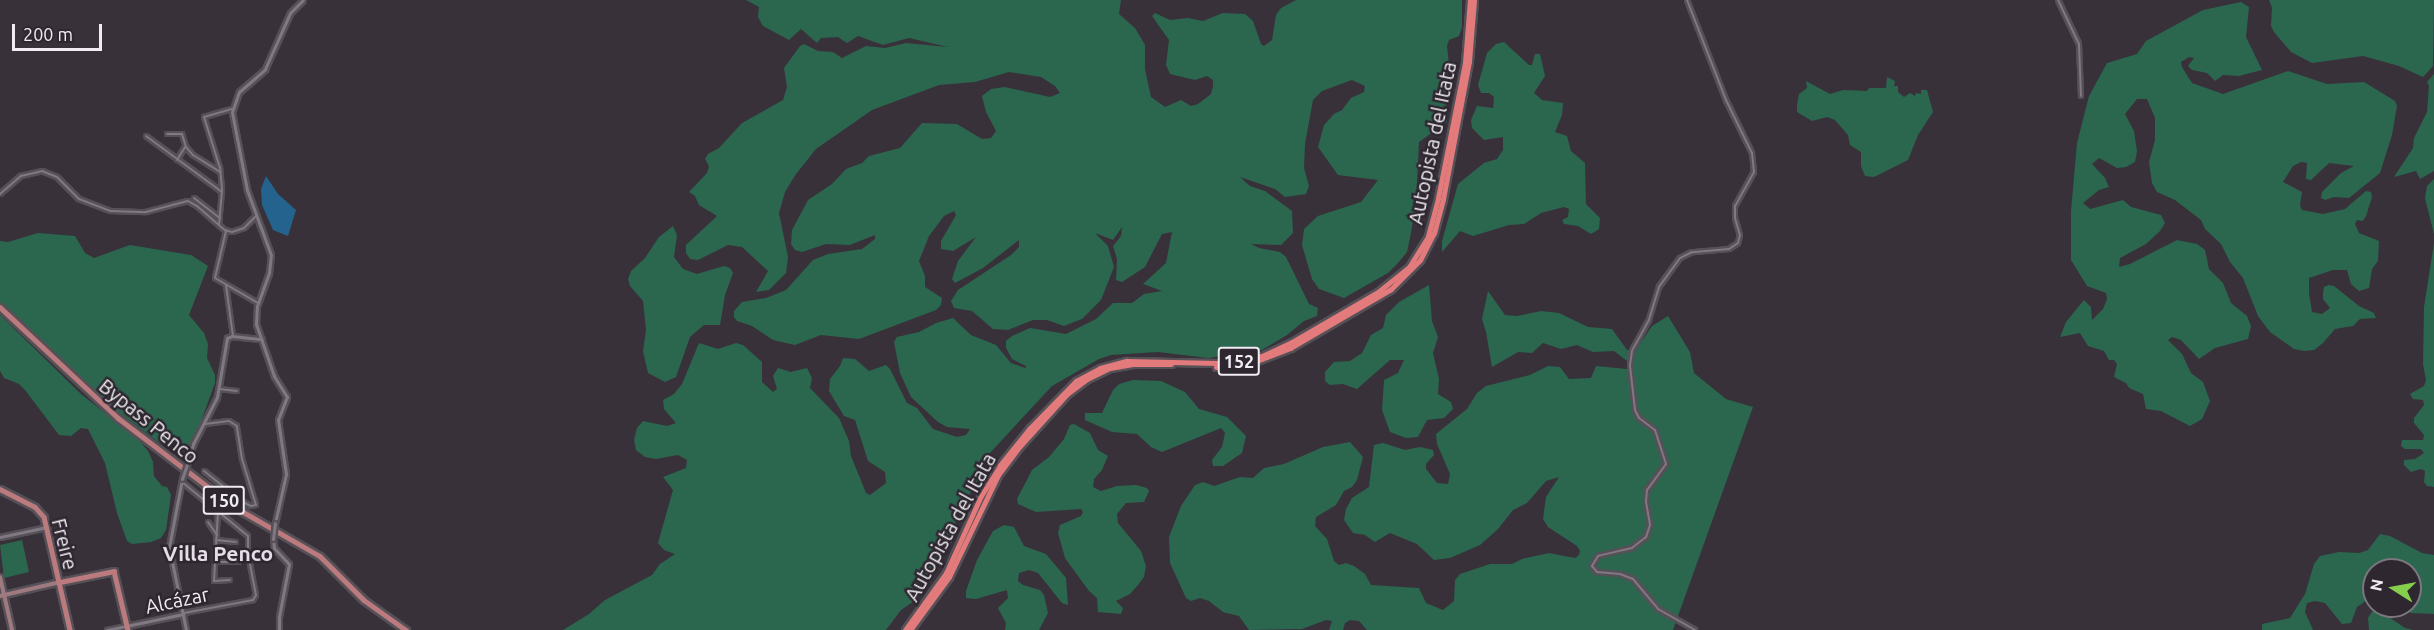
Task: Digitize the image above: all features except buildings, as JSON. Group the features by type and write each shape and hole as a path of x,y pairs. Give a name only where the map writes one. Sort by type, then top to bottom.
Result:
{"highway":[{"name":"Autopista del Itata","path":"905,630 946,573 994,474 1024,435 1076,381 1094,370 1123,361 1151,359 1222,363 1266,354 1297,339 1378,292 1412,264 1429,233 1440,191 1466,56 1472,0"},
{"name":"Autopista del Itata","path":"910,630 949,577 986,495 1000,471 1051,412 1081,383 1099,372 1128,365 1226,366 1264,359 1294,346 1379,296 1412,270 1431,240 1443,199 1469,61 1472,0"}],"main road":[{"name":"Bypass Penco","path":"0,307 118,418 233,506 320,556 364,600 404,629"},
{"name":"Freire","path":"0,489 38,508 44,517 70,630"},
{"path":"2,595 114,571 128,628"},
{"path":"0,577 2,595 12,630"}],"street":[{"path":"279,630 285,577 289,564 274,548 273,539 286,474 278,420 287,397 274,376 255,321 271,259 267,240 256,216 240,163 232,109 239,92 256,79 266,66 290,13 303,0"},
{"path":"1687,0 1726,100 1751,150 1754,172 1735,206 1734,215 1740,237 1737,244 1725,249 1692,252 1680,258 1659,287 1649,320 1632,351 1629,366 1635,410 1639,418 1654,429 1666,464 1647,490 1646,502 1650,525 1644,539 1632,548 1598,556 1592,566 1597,572 1633,579 1660,611 1695,630"},
{"path":"2058,0 2063,15 2078,42 2081,96"},
{"path":"219,225 222,192 220,172 204,117 232,109"},
{"path":"167,134 182,134 186,147 193,155 220,172"},
{"path":"146,136 222,192"},
{"path":"177,160 186,147"},
{"path":"0,194 24,174 45,172 59,179 76,197 104,209 142,212 188,201 195,204 226,231 239,231 256,216"},
{"path":"194,198 220,218"},
{"path":"226,231 215,278 258,303"},
{"path":"226,285 233,336"},
{"path":"186,630 169,548 182,481 193,444 205,424 219,389 228,337 262,339"},
{"path":"219,389 237,391"},
{"path":"204,471 243,502 252,506 256,502 242,459 237,426 229,421 205,424"},
{"path":"182,481 218,512 214,581 231,580"},
{"name":"Alcázar","path":"107,630 128,628 253,600 256,595 248,554 248,536 218,512"},
{"path":"208,522 217,535"},
{"path":"0,537 47,527"},
{"path":"216,540 236,542"},
{"path":"215,562 239,562"}],"green space":[{"path":"746,0 1121,0 1119,14 1135,28 1145,45 1145,69 1151,97 1165,107 1181,100 1191,106 1198,104 1211,94 1213,80 1207,76 1195,80 1170,74 1166,65 1169,40 1152,16 1155,13 1170,20 1188,18 1203,21 1223,13 1245,14 1253,21 1261,44 1264,46 1272,40 1276,15 1281,8 1296,0 1462,0 1462,27 1459,36 1449,40 1447,46 1449,65 1445,95 1447,122 1419,142 1416,203 1410,238 1407,252 1398,263 1388,273 1344,298 1319,289 1312,279 1302,245 1304,229 1318,216 1361,202 1378,180 1338,175 1318,147 1324,125 1334,114 1342,110 1351,98 1364,92 1365,86 1352,80 1322,91 1313,100 1305,144 1304,168 1309,186 1306,194 1285,197 1275,189 1240,177 1250,186 1265,191 1292,211 1293,233 1281,245 1251,244 1280,252 1286,257 1309,304 1318,308 1317,316 1304,321 1287,335 1262,350 1208,358 1158,352 1111,355 1099,359 1052,386 989,454 975,487 958,509 952,542 917,599 901,610 886,630 563,630 589,614 605,600 652,575 660,564 675,554 664,550 658,543 673,490 663,477 686,468 687,460 678,455 656,459 645,457 636,450 634,440 637,428 643,421 667,426 676,423 664,409 663,400 674,394 682,384 699,343 718,349 736,343 743,345 762,362 762,382 773,392 777,389 773,376 778,368 791,372 807,368 812,378 810,388 839,418 849,441 851,456 866,493 870,495 886,483 885,472 868,461 855,420 844,416 829,391 830,379 843,358 855,359 869,371 886,365 907,403 917,408 933,429 957,437 966,435 970,429 947,427 938,422 911,397 900,373 894,342 897,337 919,332 936,323 953,318 971,335 996,345 1011,363 1025,368 1026,366 1012,359 1006,348 1006,341 1012,336 1030,328 1066,334 1096,319 1113,303 1132,303 1144,294 1162,291 1143,284 1166,263 1172,232 1162,234 1145,267 1122,282 1116,280 1117,259 1113,246 1121,236 1122,227 1113,240 1095,233 1108,246 1114,267 1101,300 1082,319 1064,326 1047,320 1033,320 1008,330 993,329 972,311 954,308 951,301 958,290 1011,255 1019,247 1019,240 983,268 955,283 952,279 958,261 976,237 953,251 941,249 941,241 956,215 954,211 944,216 929,236 919,261 925,276 925,287 942,298 941,305 936,310 859,339 821,335 795,345 773,340 752,326 737,321 734,311 742,302 766,298 786,290 813,260 828,254 862,249 875,239 875,235 850,245 826,244 802,252 795,250 791,244 792,230 808,200 832,184 846,169 862,163 869,156 900,148 922,123 957,124 982,139 991,138 996,131 986,112 982,96 991,89 1005,87 1050,97 1060,93 1055,86 1041,77 1009,72 975,82 939,85 872,110 816,149 796,174 785,192 779,213 788,257 786,273 769,290 756,292 768,271 742,247 728,245 698,260 690,259 686,253 686,245 717,216 699,205 695,196 689,192 707,173 709,166 705,159 708,154 719,148 742,123 783,100 787,87 784,68 804,44 818,51 833,52 842,58 866,46 885,48 906,43 948,47 909,38 883,45 858,36 847,43 838,37 821,38 817,43 801,29 789,40 763,26 758,17 759,7"},
{"path":"2269,0 2434,0 2433,66 2423,77 2399,66 2363,56 2312,63 2291,52 2274,32 2271,26 2272,8"},
{"path":"2241,2 2249,7 2246,37 2262,70 2239,76 2223,75 2215,81 2207,73 2192,70 2188,66 2194,58 2189,57 2181,62 2192,83 2223,94 2288,71 2327,84 2364,82 2395,101 2397,106 2392,135 2380,173 2349,198 2334,197 2325,200 2321,198 2322,192 2341,173 2354,166 2329,163 2311,180 2306,179 2307,163 2301,162 2293,166 2283,182 2302,192 2300,205 2302,210 2323,214 2345,209 2366,191 2371,192 2372,197 2366,216 2363,221 2357,220 2355,224 2359,233 2379,241 2378,261 2372,269 2369,288 2359,291 2351,284 2347,270 2333,270 2309,278 2309,293 2312,312 2322,314 2330,308 2323,299 2324,287 2329,285 2334,286 2359,306 2374,313 2376,318 2360,319 2353,326 2335,329 2314,350 2294,349 2270,332 2258,316 2243,278 2230,262 2221,244 2205,229 2201,220 2175,200 2157,192 2152,183 2149,162 2155,140 2155,118 2147,99 2137,99 2125,114 2134,131 2137,151 2135,162 2126,167 2117,168 2099,158 2092,164 2105,178 2109,187 2099,190 2083,203 2090,209 2123,200 2131,207 2161,215 2165,223 2160,231 2146,244 2120,258 2119,267 2130,264 2177,240 2197,244 2205,250 2209,269 2223,283 2231,303 2247,316 2251,326 2248,339 2215,348 2199,359 2181,340 2172,337 2168,340 2182,354 2191,373 2203,382 2210,401 2202,419 2190,426 2161,411 2146,409 2143,394 2129,388 2126,383 2114,377 2117,364 2114,360 2109,360 2104,351 2088,346 2080,333 2060,337 2066,322 2084,300 2091,307 2092,320 2103,309 2107,299 2106,293 2087,286 2071,260 2071,211 2077,143 2089,96 2107,63 2137,54 2146,41 2203,10"},
{"path":"1504,42 1529,65 1532,65 1535,54 1540,54 1545,76 1534,93 1542,100 1563,103 1562,115 1555,132 1567,136 1571,151 1585,163 1586,204 1600,218 1599,229 1591,234 1578,226 1564,224 1562,220 1568,217 1569,209 1564,207 1541,213 1524,224 1509,225 1473,236 1460,231 1442,252 1442,241 1458,184 1484,163 1497,159 1503,150 1503,137 1484,140 1472,128 1471,120 1477,106 1493,108 1494,97 1489,93 1481,93 1478,85 1487,53 1496,44"},
{"path":"2434,74 2434,171 2420,179 2416,171 2394,177 2413,148 2414,138 2427,112 2429,86 2427,82"},
{"path":"1887,77 1895,81 1894,86 1898,86 1898,92 1904,97 1910,93 1915,96 1916,93 1921,94 1921,90 1927,90 1933,112 1918,135 1908,160 1874,177 1865,176 1861,166 1861,152 1850,145 1848,135 1835,120 1827,117 1812,121 1797,112 1799,94 1807,88 1806,81 1830,94 1843,90 1867,91 1869,88 1886,88"},
{"path":"2434,179 2434,234 2425,198 2427,186"},
{"path":"673,226 677,235 674,257 683,269 697,274 724,266 730,268 733,273 725,295 720,325 704,325 690,337 676,377 665,382 648,373 643,351 646,330 643,301 630,286 628,279 631,271 645,258 659,237"},
{"path":"38,233 75,236 85,253 94,258 130,245 191,255 208,266 189,315 204,333 208,344 207,358 215,375 215,383 199,427 187,450 182,447 180,436 161,444 108,404 0,302 0,241 8,242"},
{"path":"2434,243 2434,487 2427,486 2424,482 2425,471 2421,469 2411,472 2404,465 2404,460 2415,459 2424,453 2421,449 2405,449 2401,446 2402,440 2423,440 2424,435 2414,423 2414,418 2424,405 2423,400 2413,399 2410,394 2424,386 2426,380 2423,364 2424,307"},
{"path":"1429,285 1432,321 1438,337 1433,353 1439,379 1438,394 1451,402 1453,409 1444,418 1427,420 1418,437 1406,438 1390,432 1382,410 1384,380 1398,373 1404,360 1390,360 1357,389 1343,384 1330,385 1325,381 1325,372 1334,362 1350,361 1362,353 1371,335 1383,328 1386,315 1399,302"},
{"path":"1488,291 1505,315 1517,316 1541,311 1559,313 1588,327 1612,329 1627,350 1635,351 1652,326 1668,316 1690,352 1694,373 1726,399 1753,407 1673,630 1367,630 1359,621 1350,620 1345,623 1343,630 1329,630 1332,621 1326,620 1302,629 1249,630 1239,616 1223,612 1209,601 1200,598 1191,601 1186,598 1170,563 1169,537 1181,506 1195,485 1203,482 1214,486 1240,477 1253,478 1264,468 1284,464 1323,447 1350,442 1363,457 1357,480 1352,487 1344,491 1336,505 1316,517 1315,526 1327,539 1334,561 1339,565 1346,563 1354,566 1365,574 1371,585 1419,588 1426,603 1443,610 1454,601 1455,580 1460,574 1490,564 1512,564 1522,559 1549,553 1575,558 1579,555 1580,551 1577,546 1548,527 1543,519 1546,497 1559,477 1546,481 1527,503 1513,510 1498,529 1480,545 1450,558 1434,560 1417,544 1390,533 1375,542 1365,535 1353,533 1344,520 1346,509 1352,498 1369,487 1374,445 1383,443 1405,450 1420,447 1433,450 1434,455 1426,464 1426,469 1437,483 1448,484 1450,474 1437,444 1436,434 1467,409 1477,393 1486,386 1530,375 1548,366 1560,367 1569,379 1591,378 1596,366 1627,369 1627,361 1614,351 1593,352 1577,345 1561,349 1543,343 1532,353 1518,352 1492,367 1482,319"},
{"path":"0,315 81,394 139,440 148,451 153,462 154,476 162,486 167,487 171,495 166,530 161,538 151,542 132,544 127,541 117,513 105,463 88,429 81,428 71,436 59,435 25,390 19,384 4,378 0,371"},
{"path":"1133,380 1161,381 1185,392 1199,409 1227,417 1246,436 1242,453 1223,466 1213,466 1212,460 1222,447 1225,433 1221,428 1162,452 1151,447 1137,434 1112,432 1085,420 1085,413 1102,413 1113,390 1119,384"},
{"path":"1074,424 1090,433 1098,450 1108,456 1102,470 1094,479 1093,487 1101,491 1117,486 1136,485 1147,488 1149,491 1144,502 1126,503 1117,514 1118,523 1141,551 1146,566 1144,577 1138,585 1130,594 1116,601 1123,608 1121,614 1098,612 1097,598 1089,591 1065,558 1058,533 1060,525 1081,516 1083,512 1081,509 1036,512 1018,504 1017,499 1032,470 1049,457 1064,439 1070,425"},
{"path":"1004,525 1014,527 1024,546 1046,554 1066,578 1068,605 1062,603 1038,573 1029,570 1019,573 1018,581 1023,585 1040,590 1044,595 1048,613 1039,630 1005,630 1006,623 998,608 1008,598 1007,590 976,599 966,598 966,591 977,560 993,531"},
{"path":"2380,534 2390,536 2422,553 2434,555 2434,614 2422,613 2422,558 2362,558 2362,604 2357,607 2351,623 2342,624 2325,603 2315,601 2307,603 2305,612 2313,630 2262,630 2262,624 2290,618 2305,594 2314,564 2320,556 2339,552 2359,553 2368,550"},
{"path":"22,540 29,572 4,578 0,545"},
{"path":"2368,618 2390,618 2405,628 2413,630 2369,630"}],"water":[{"path":"266,176 278,194 296,210 288,236 273,230 262,205 261,189"}],"district":[{"name":"Villa Penco","path":"218,553"}]}
